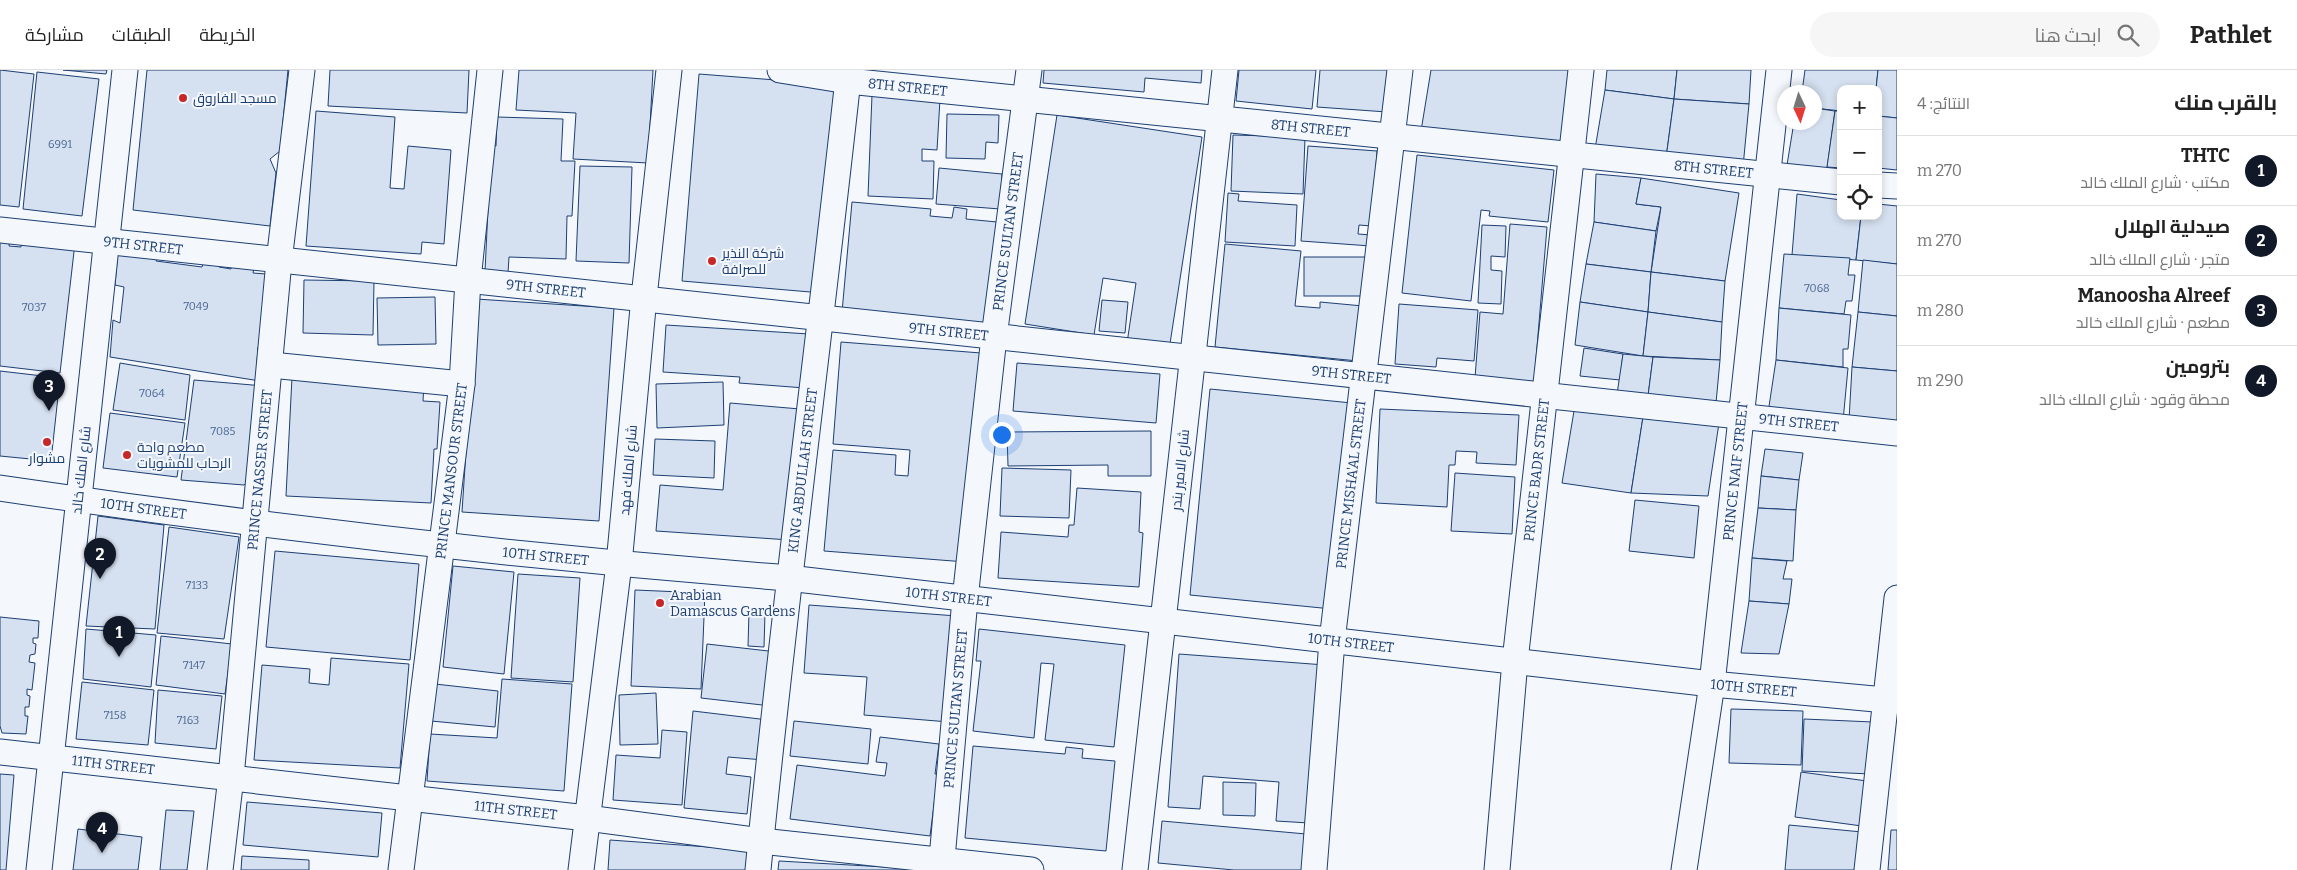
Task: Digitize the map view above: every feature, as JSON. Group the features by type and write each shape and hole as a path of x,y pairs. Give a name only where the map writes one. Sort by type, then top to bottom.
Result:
{"street":[{"name":"شارع الملك خالد","path":"38,870 52,757 125,70"},
{"name":"PRINCE NASSER STREET","path":"220,870 231,777 271,365 279,261 302,70"},
{"name":"PRINCE MANSOUR STREET","path":"401,870 462,384 468,280 490,70"},
{"name":"شارع الملك فهد","path":"581,870 619,564 644,298 669,70"},
{"name":"8TH STREET","path":"780,70 848,76 1027,98 1837,182"},
{"name":"PRINCE SULTAN STREET","path":"942,865 965,599 994,337 1027,98 1029,70"},
{"name":"شارع الامير بندر","path":"1135,870 1164,622 1218,118 1226,70"},
{"name":"PRINCE MISHA'AL STREET","path":"1314,870 1332,641 1400,70"},
{"name":"PRINCE BADR STREET","path":"1497,870 1515,661 1581,70"},
{"name":"PRINCE NAIF STREET","path":"1684,870 1712,684 1779,70"},
{"name":"KING ABDULLAH STREET","path":"758,870 788,578 821,318 848,76"},
{"path":"1882,185 1897,186"},
{"name":"9TH STREET","path":"0,230 1897,433"},
{"path":"271,365 462,384"},
{"name":"10TH STREET","path":"0,488 255,524 441,545 619,564 788,578 1712,684 1891,700"},
{"path":"1867,870 1891,700 1897,598"},
{"name":"11TH STREET","path":"0,752 231,777 410,800 587,818 942,865 1031,870"}],"building":[{"path":"0,70 34,74 19,207 0,205"},
{"path":"63,70 107,70 106,74"},
{"path":"147,70 288,70 280,151 270,159 276,173 270,226 133,210"},
{"path":"330,70 469,70 467,113 328,106"},
{"path":"519,70 653,70 648,163 573,159 576,113 516,110"},
{"path":"1044,70 1202,70 1201,83 1145,78 1144,92 1043,83"},
{"path":"1239,70 1316,70 1312,109 1236,101"},
{"path":"1320,70 1391,70 1387,112 1317,107"},
{"path":"1431,70 1579,70 1571,146 1421,131"},
{"path":"1607,70 1677,70 1674,99 1605,90"},
{"path":"1677,70 1751,70 1749,104 1674,99"},
{"path":"1805,70 1878,70 1876,85 1837,85 1837,111 1822,109 1822,85 1803,85"},
{"path":"1878,70 1897,70 1897,118 1882,116 1882,85 1876,85"},
{"path":"37,72 99,79 82,216 23,209"},
{"path":"699,74 839,85 822,293 682,281"},
{"path":"1605,90 1674,99 1666,158 1595,149"},
{"path":"872,95 940,99 937,150 922,149 922,161 934,161 933,199 868,196"},
{"path":"1674,99 1749,104 1743,167 1666,158"},
{"path":"1822,109 1835,111 1826,176 1786,171 1793,130 1822,130"},
{"path":"316,111 395,117 390,188 404,189 408,146 451,150 444,244 422,242 421,254 306,246"},
{"path":"1835,111 1837,111 1837,168 1827,167"},
{"path":"947,114 999,115 998,143 986,142 985,159 946,158"},
{"path":"1057,115 1202,137 1169,350 1127,343 1136,283 1103,278 1094,335 1025,324"},
{"path":"1882,116 1897,118 1897,170 1882,168"},
{"path":"497,117 563,119 561,161 575,161 572,216 567,216 566,259 509,257 508,273 485,272 491,145 496,146"},
{"path":"1233,135 1305,137 1303,194 1231,191"},
{"path":"1308,146 1377,151 1372,226 1359,225 1358,234 1371,235 1371,246 1301,241"},
{"path":"1417,155 1554,170 1548,222 1489,216 1490,211 1481,210 1471,301 1402,293"},
{"path":"580,166 632,167 629,263 576,261"},
{"path":"939,168 1002,174 1000,209 936,204"},
{"path":"1596,174 1641,178 1636,204 1661,207 1656,231 1594,222"},
{"path":"1641,178 1739,193 1725,281 1651,272 1661,207 1636,204"},
{"path":"1228,193 1239,194 1238,201 1297,205 1295,246 1225,242"},
{"path":"1797,194 1837,199 1837,220 1861,220 1856,260 1792,255"},
{"path":"852,202 931,209 930,216 952,218 954,207 967,209 966,219 997,222 987,325 842,312"},
{"path":"1882,204 1897,206 1897,264 1856,260 1861,220 1882,220"},
{"path":"1594,222 1656,231 1651,272 1586,264"},
{"path":"1510,224 1547,227 1534,383 1475,378 1480,312 1503,314"},
{"path":"1482,225 1506,226 1505,257 1491,256 1491,270 1502,271 1501,304 1478,303"},
{"path":"0,234 10,235 9,246 21,247 22,237 75,243 60,373 0,366"},
{"path":"1225,244 1301,251 1295,306 1320,308 1320,302 1363,306 1358,361 1215,347"},
{"path":"118,250 158,256 156,261 202,267 204,260 220,262 219,267 231,269 232,265 254,268 253,273 266,274 264,347 258,347 257,362 263,362 260,381 110,357 113,320 120,323 124,287 115,285"},
{"path":"1784,254 1850,258 1848,275 1855,275 1852,301 1846,301 1844,314 1779,308"},
{"path":"1304,257 1373,257 1373,296 1304,296"},
{"path":"1863,260 1897,264 1897,316 1858,312"},
{"path":"1586,264 1651,272 1648,312 1580,302"},
{"path":"1651,272 1725,281 1722,322 1648,312"},
{"path":"304,280 374,281 373,335 303,333"},
{"path":"435,297 436,344 378,345 377,298"},
{"path":"476,299 614,308 599,521 462,512"},
{"path":"1102,300 1128,302 1125,333 1099,331"},
{"path":"1580,302 1648,312 1643,356 1575,345"},
{"path":"1399,304 1478,310 1474,361 1437,358 1436,367 1395,364"},
{"path":"1779,308 1851,315 1848,349 1843,349 1843,367 1776,360"},
{"path":"1648,312 1722,322 1720,360 1643,356"},
{"path":"1858,312 1897,316 1897,371 1852,367"},
{"path":"666,325 809,334 805,388 739,383 740,377 663,372"},
{"path":"841,342 981,353 966,562 824,551 833,450 896,455 895,475 908,476 910,450 833,444"},
{"path":"1584,348 1623,354 1620,380 1580,376"},
{"path":"1623,354 1653,357 1648,396 1617,394"},
{"path":"1653,357 1720,360 1716,403 1648,396"},
{"path":"1776,360 1848,368 1843,421 1768,413"},
{"path":"120,363 190,375 185,420 113,410"},
{"path":"1017,363 1160,374 1156,423 1013,411"},
{"path":"1852,367 1897,371 1897,424 1849,420"},
{"path":"0,371 60,378 51,461 0,456"},
{"path":"292,377 424,383 423,401 440,402 437,449 434,449 431,503 286,496"},
{"path":"194,380 264,386 253,476 244,485 181,480"},
{"path":"723,382 724,425 657,428 656,384"},
{"path":"1210,389 1352,403 1332,609 1190,595"},
{"path":"730,403 800,409 790,540 656,531 660,485 723,490"},
{"path":"1380,409 1519,415 1516,465 1476,463 1477,452 1456,451 1455,465 1449,465 1447,507 1376,503"},
{"path":"1574,411 1643,417 1631,493 1562,483"},
{"path":"110,413 185,423 177,477 103,468"},
{"path":"1643,417 1719,423 1708,496 1631,493"},
{"path":"1151,431 1151,476 1108,476 1108,465 1008,466 1007,432"},
{"path":"655,439 715,441 714,478 653,475"},
{"path":"1765,449 1803,453 1799,480 1761,476"},
{"path":"1002,468 1071,470 1069,518 1000,516"},
{"path":"1455,473 1515,477 1512,534 1451,531"},
{"path":"1761,476 1799,480 1796,510 1758,508"},
{"path":"1077,488 1141,492 1139,532 1143,533 1139,587 998,578 1001,532 1068,537 1069,525 1074,525"},
{"path":"1635,500 1699,506 1694,558 1629,551"},
{"path":"1758,508 1796,510 1793,561 1752,558"},
{"path":"98,516 164,525 155,629 86,626"},
{"path":"169,527 239,537 224,639 157,633"},
{"path":"275,551 419,564 410,660 266,647"},
{"path":"1752,558 1787,561 1783,579 1792,579 1789,604 1749,601"},
{"path":"453,566 514,572 504,674 443,667"},
{"path":"518,574 580,578 573,682 511,678"},
{"path":"635,590 705,593 701,689 631,686"},
{"path":"1749,601 1789,604 1779,654 1741,653"},
{"path":"809,605 957,616 949,722 864,715 867,677 804,673"},
{"path":"749,612 765,613 764,647 748,646"},
{"path":"0,617 39,621 38,638 33,638 33,643 36,644 35,654 30,655 29,662 35,663 32,690 27,689 27,695 30,696 29,707 25,707 25,716 28,716 26,734 2,733 0,726"},
{"path":"86,629 156,635 151,687 83,679"},
{"path":"979,629 1125,645 1114,747 1045,740 1054,664 1041,663 1034,738 973,731 981,661 976,661"},
{"path":"161,636 232,644 225,694 156,685"},
{"path":"707,644 777,652 771,706 701,698"},
{"path":"1179,654 1325,665 1309,823 1276,821 1279,782 1203,776 1200,809 1168,807"},
{"path":"331,658 409,664 400,768 254,760 262,665 310,669 309,683 329,685"},
{"path":"502,679 572,684 564,791 427,781 430,734 497,738"},
{"path":"82,682 154,690 148,745 76,739"},
{"path":"435,684 498,691 495,727 431,721"},
{"path":"158,690 222,696 216,749 155,743"},
{"path":"656,693 658,744 620,745 619,695"},
{"path":"1731,709 1803,711 1801,765 1729,763"},
{"path":"693,711 768,720 764,760 728,757 726,774 751,777 747,814 684,808"},
{"path":"1804,719 1873,722 1871,774 1802,771"},
{"path":"794,721 871,729 868,764 790,756"},
{"path":"662,730 687,732 682,805 613,800 616,755 660,758"},
{"path":"880,737 939,744 935,774 938,774 930,836 790,819 797,765 885,776 887,763 876,762"},
{"path":"973,746 1065,754 1066,747 1083,749 1082,758 1115,761 1106,851 965,838"},
{"path":"1801,772 1867,781 1862,826 1795,817"},
{"path":"0,774 14,775 6,870 0,870"},
{"path":"1223,782 1256,783 1255,816 1223,815"},
{"path":"247,802 382,813 378,857 243,845"},
{"path":"166,810 194,811 187,870 160,870"},
{"path":"1162,821 1306,834 1302,870 1234,870 1158,863"},
{"path":"1789,825 1862,832 1858,870 1785,870"},
{"path":"78,829 142,837 138,870 73,870"},
{"path":"1891,830 1897,830 1897,870 1888,870"},
{"path":"610,840 751,850 750,870 608,870"},
{"path":"242,856 309,860 309,870 241,870"},
{"path":"779,861 921,869 921,870 778,870"}],"place":[{"name":"مسجد الفاروق","path":"183,98"},
{"name":"شركة النذير للصرافة","path":"712,261"},
{"name":"Manoosha Alreef","path":"49,411"},
{"name":"مشوار","path":"47,442"},
{"name":"مطعم واحة الرحاب للمشويات","path":"127,455"},
{"name":"صيدلية الهلال","path":"100,579"},
{"name":"Arabian Damascus Gardens","path":"660,603"},
{"name":"THTC","path":"119,657"},
{"name":"بترومين","path":"102,853"}]}
